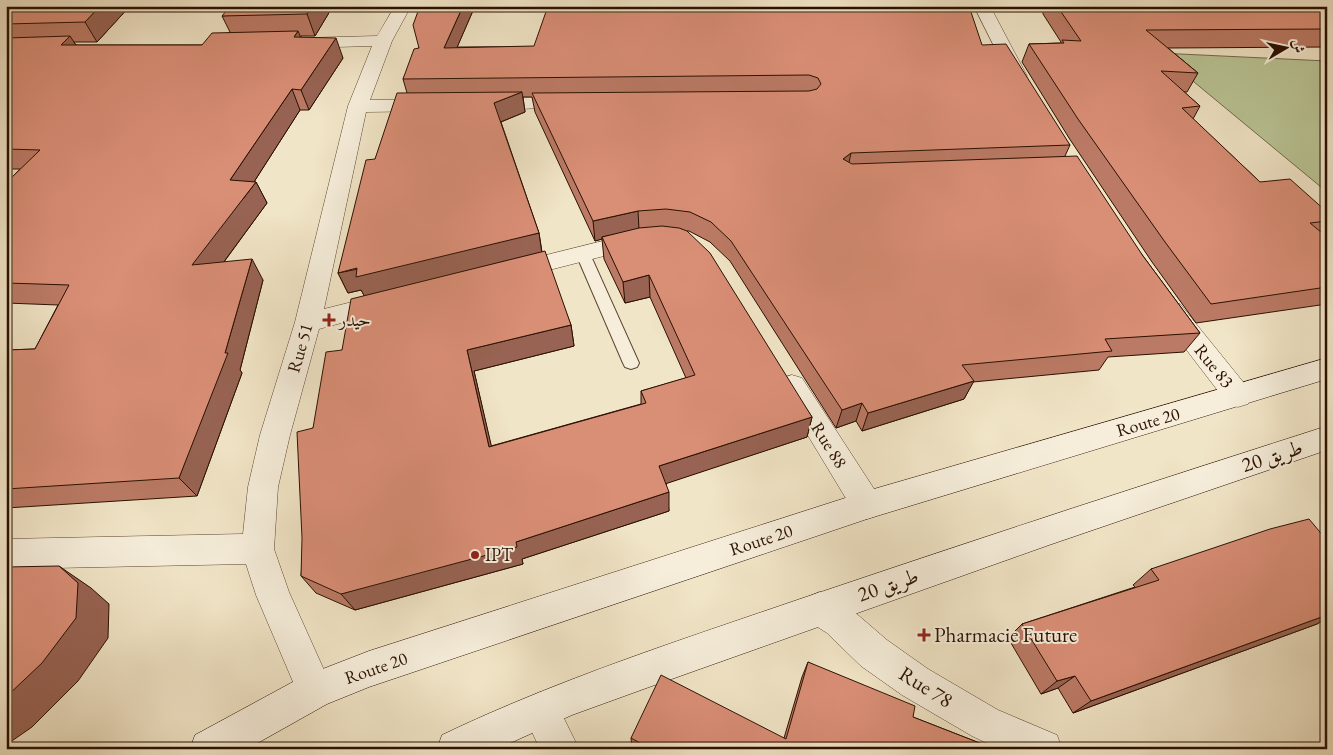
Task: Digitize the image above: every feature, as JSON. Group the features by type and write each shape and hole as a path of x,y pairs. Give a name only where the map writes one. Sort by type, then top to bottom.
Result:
{"street":[{"name":"Rue 51","path":"315,690 270,587 258,550 263,486 275,435 308,322 358,106 383,41 403,6"},
{"path":"982,6 1008,58 1027,90"},
{"path":"283,44 383,41"},
{"path":"466,104 584,103"},
{"path":"358,106 447,105"},
{"path":"490,277 639,240 663,238"},
{"name":"Rue 83","path":"1161,297 1181,326 1238,396"},
{"path":"308,322 404,298"},
{"name":"Route 20","path":"209,749 315,690 369,669 866,505 1327,368"},
{"name":"Rue 88","path":"782,370 866,505"},
{"name":"طريق 20","path":"456,749 541,711 611,683 1027,537 1327,438"},
{"path":"6,554 258,550"},
{"name":"Rue 78","path":"820,609 839,621 874,653 915,682 985,723 1043,749"},
{"path":"541,711 560,749"}],"lane":[{"path":"583,254 632,364"}],"green space":[{"path":"1159,53 1327,61 1327,192"}],"building":[{"path":"6,6 100,6 85,22 6,24"},
{"path":"230,6 312,6 307,14 222,16"},
{"path":"420,6 463,6 444,48 534,46 548,6 969,6 982,45 1006,44 1070,145 851,153 843,159 852,164 1077,156 1143,256 1200,333 1105,339 1112,351 962,365 974,381 868,413 862,403 842,410 731,241 711,222 690,212 666,209 638,211 593,221 532,93 809,91 817,89 821,84 818,78 809,75 403,79 414,49 419,48 413,25"},
{"path":"1057,6 1327,6 1327,29 1146,30 1198,73 1161,71 1200,106 1182,108 1260,182 1290,179 1327,212 1327,221 1310,223 1327,237 1327,287 1211,304 1078,119 1029,44 1064,43 1062,40 1081,41"},
{"path":"298,31 294,37 336,38 301,90 292,89 230,180 256,182 192,265 252,259 225,353 228,353 179,478 6,489 6,350 35,349 69,285 6,283 6,183 40,150 6,149 6,38 70,36 61,45 202,45 212,33"},
{"path":"522,92 494,103 539,233 356,277 357,268 338,273 366,160 375,159 397,93"},
{"path":"662,226 687,231 710,253 812,417 659,466 669,492 516,542 517,547 341,594 301,576 302,538 297,432 313,428 326,352 342,350 351,299 545,251 571,325 467,350 489,447 646,403 641,391 695,375 649,275 623,282 602,237 639,228"},
{"path":"1309,519 1325,538 1327,537 1327,615 1091,701 1075,676 1057,681 1022,624 1159,580 1151,569 1270,529"},
{"path":"59,566 78,583 76,618 42,663 6,697 6,567"},
{"path":"808,662 915,706 913,717 995,749 651,749 631,738 661,675 786,739"}],"place":[{"name":"حيدر","path":"329,320"},
{"name":"IPT","path":"475,555"},
{"name":"Pharmacie Future","path":"924,635"}]}
